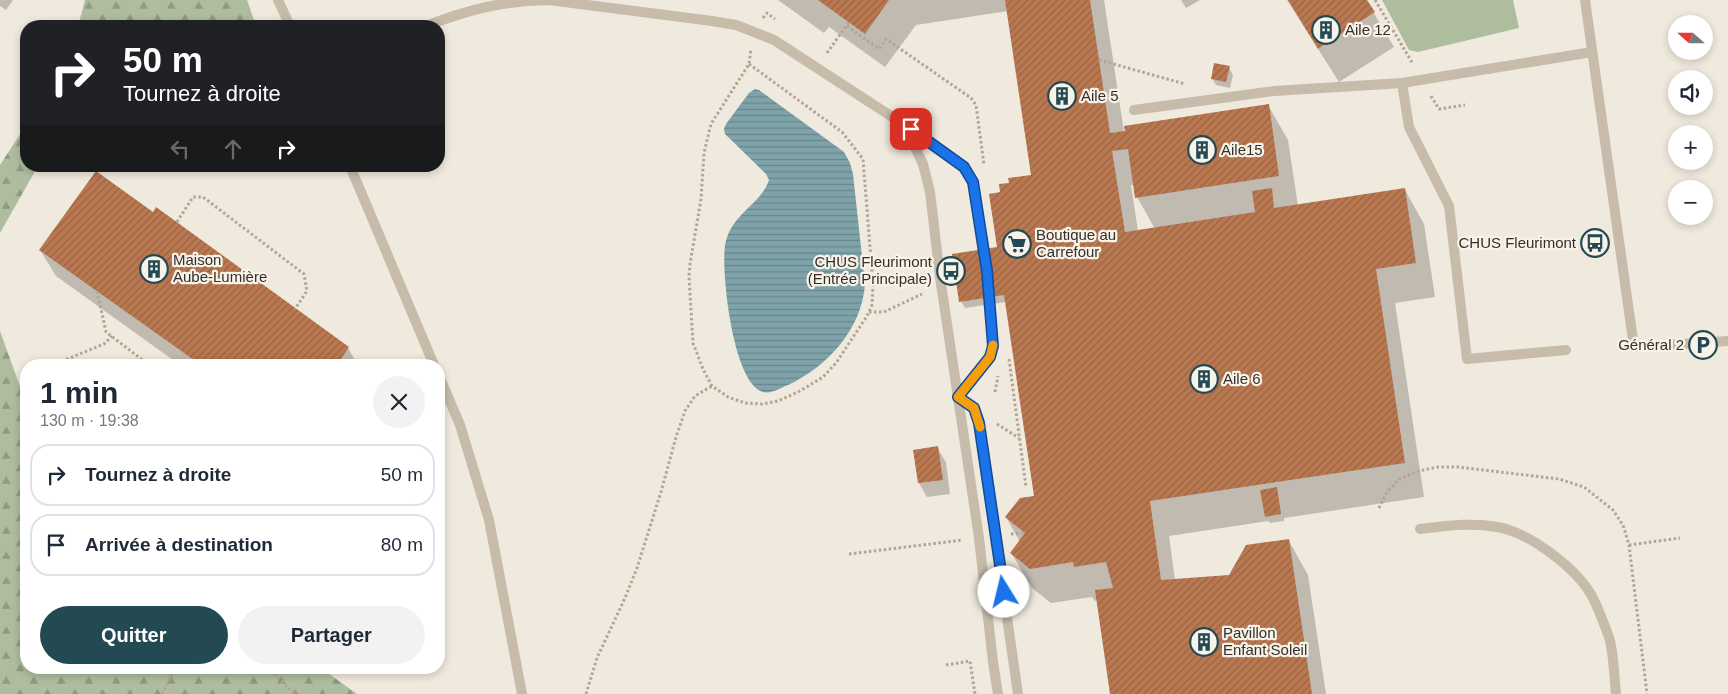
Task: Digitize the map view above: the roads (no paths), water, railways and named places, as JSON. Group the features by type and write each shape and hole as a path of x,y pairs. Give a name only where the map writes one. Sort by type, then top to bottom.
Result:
{"lane":[{"path":"278,0 287,20"},
{"path":"443,20 476,8 521,1 549,0 736,25 774,40 897,120 964,167 973,182 987,271 993,346 990,357 958,397"},
{"path":"1585,0 1634,347 1728,341"},
{"path":"1134,110 1274,91 1402,83 1592,52"},
{"path":"1402,83 1409,127 1449,206 1467,359 1566,350"},
{"path":"897,120 912,142 923,164 930,192 940,277 979,538 998,694"},
{"path":"353,172 431,359"},
{"path":"445,390 460,425 489,520 522,694"},
{"path":"958,397 974,408 979,423 1018,694"},
{"path":"1420,529 1465,524 1498,527 1526,538 1548,550 1571,570 1592,597 1609,639 1616,694"}],"water":[{"path":"755,89 844,152 853,174 865,284 857,316 850,331 840,345 816,368 788,385 770,392 763,392 753,384 744,369 737,349 727,302 724,259 728,235 733,226 765,189 769,180 766,174 725,134 724,129 749,93"}],"place":[{"name":"Aile 12","path":"1326,30"},
{"name":"Aile 5","path":"1062,96"},
{"name":"Aile15","path":"1202,150"},
{"name":"CHUS Fleurimont","path":"1595,243"},
{"name":"Boutique au Carrefour","path":"1017,244"},
{"name":"Maison Aube-Lumière","path":"154,269"},
{"name":"CHUS Fleurimont (Entrée Principale)","path":"951,271"},
{"name":"Général 2","path":"1703,345"},
{"name":"Aile 6","path":"1204,379"},
{"name":"Pavillon Enfant Soleil","path":"1204,642"}]}
